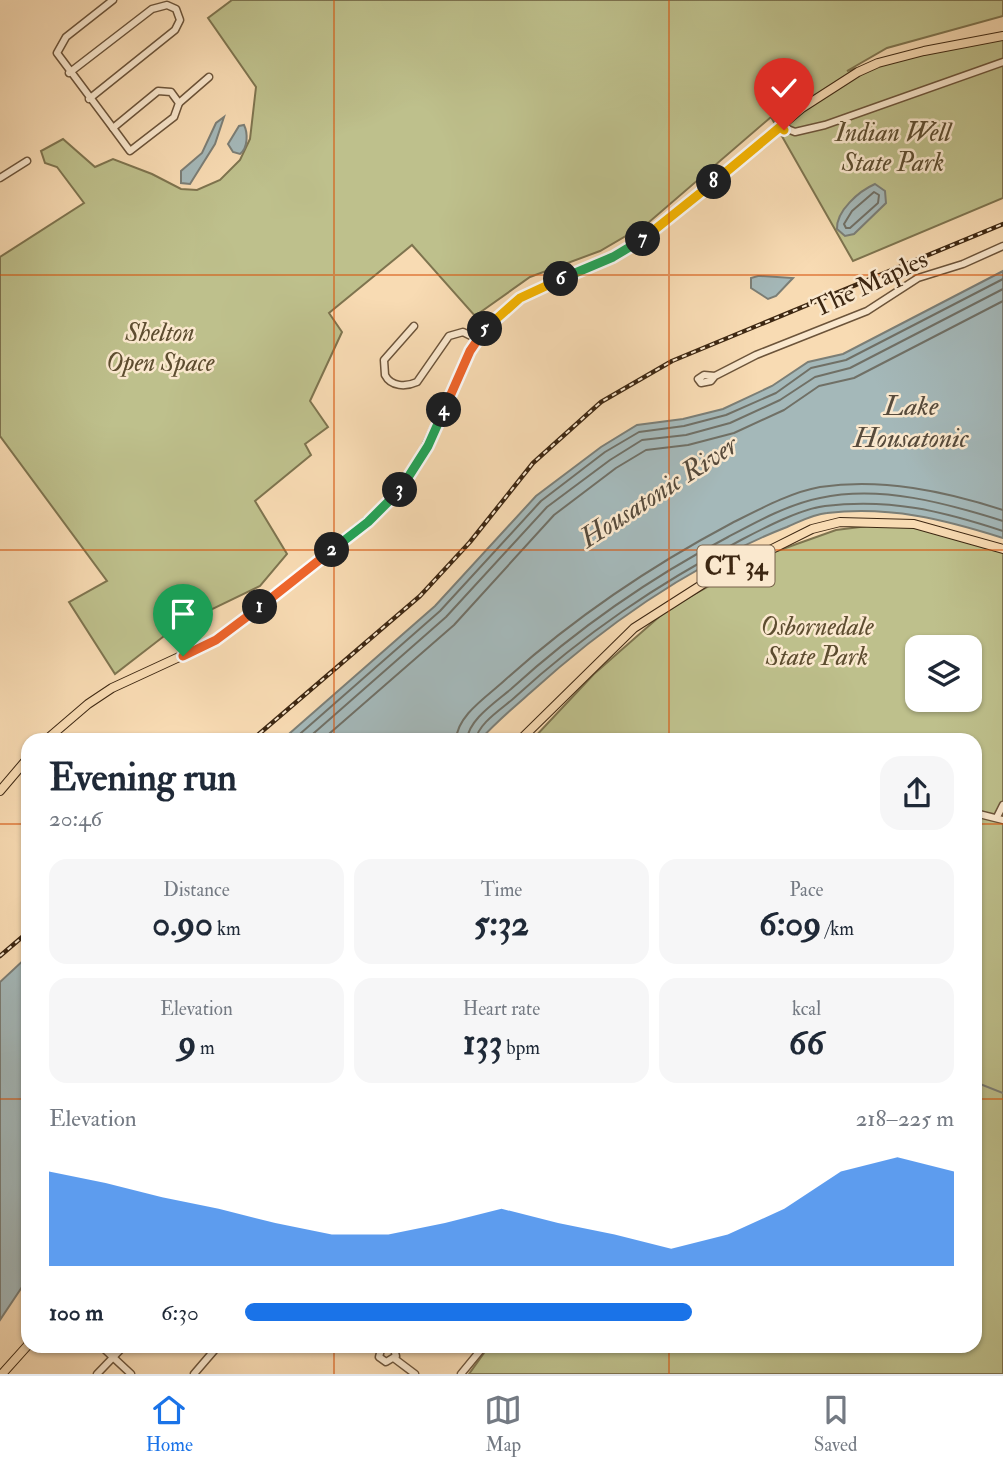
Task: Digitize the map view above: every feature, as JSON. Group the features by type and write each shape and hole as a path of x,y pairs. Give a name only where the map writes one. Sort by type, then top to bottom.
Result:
{"main road":[{"path":"54,733 88,704 113,688 216,640 383,508 415,469 477,339 497,317 520,298 613,257 671,219 780,127 838,83 878,63 1003,36"},
{"name":"CT 34","path":"527,733 595,663 666,604 812,529 840,522 914,524 1003,549"},
{"path":"0,791 21,766"},
{"path":"2,1374 21,1353"}],"street":[{"path":"113,0 60,43 58,57 131,150 174,117 179,103 209,77"},
{"path":"69,73 155,7 167,5 176,9 180,20 175,30 89,99"},
{"path":"780,127 795,132 825,125 1003,62"},
{"path":"113,128 158,91 171,92 179,103"},
{"path":"0,178 27,161"},
{"name":"The Maples","path":"715,376 756,355 867,311 918,278 963,264 1003,246"},
{"path":"414,327 384,360 385,375 393,384 410,385 417,382 449,336 463,332 477,339"},
{"path":"982,815 1000,819 1003,805"},
{"path":"109,1353 131,1374"},
{"path":"97,1374 117,1353"},
{"path":"194,1374 212,1353"},
{"path":"378,1353 381,1360 389,1362 395,1359"},
{"path":"395,1359 396,1353"},
{"path":"461,1374 478,1353"},
{"path":"395,1359 415,1374"}],"green space":[{"name":"Shelton Open Space","path":"232,0 1003,0 1003,16 887,48 847,71 915,52 1003,33 1003,198 853,261 771,117 648,223 600,251 530,277 475,316 412,245 329,313 342,332 310,401 328,427 305,444 311,455 255,501 287,554 260,586 177,626 115,674 69,602 107,581 0,436 0,257 84,203 57,167 45,163 41,151 63,139 95,167 113,159 181,189 197,190 220,180 240,160 250,139 256,87 208,18"},
{"name":"Osbornedale State Park","path":"884,524 920,527 1003,552 1003,1374 469,1374 484,1353 982,1353 982,733 539,733 594,674 668,609 763,556 836,530"}],"water":[{"path":"224,117 215,144 190,184 181,183 181,171 202,153 216,123"},
{"path":"244,125 245,148 240,154 233,152 228,144 239,126"},
{"path":"875,184 885,191 886,203 854,234 845,236 837,229 840,215 862,191"},
{"name":"Lake Housatonic","path":"1003,271 1003,538 938,520 895,513 850,511 806,518 717,559 651,598 588,644 487,733 290,733 435,606 536,496 601,447 637,425 683,419 723,409 772,386 808,362 843,354"},
{"path":"751,278 793,278 776,296 768,299 751,288"},
{"path":"21,962 21,1288 0,1320 0,982"}],"waterway":[{"path":"982,1085 1003,1093"}],"railway":[{"path":"260,733 420,596 470,542 533,463 601,402 672,361 1003,224"},
{"path":"0,956 21,938"}],"route":[{"path":"183,656 216,640 267,602 368,522 396,496 428,446 470,351 497,317 536,289 613,257 657,230 780,127 784,130"}],"park label":[{"name":"Indian Well State Park","path":"893,148"}],"water label":[{"name":"Housatonic River","path":"659,492"}]}
